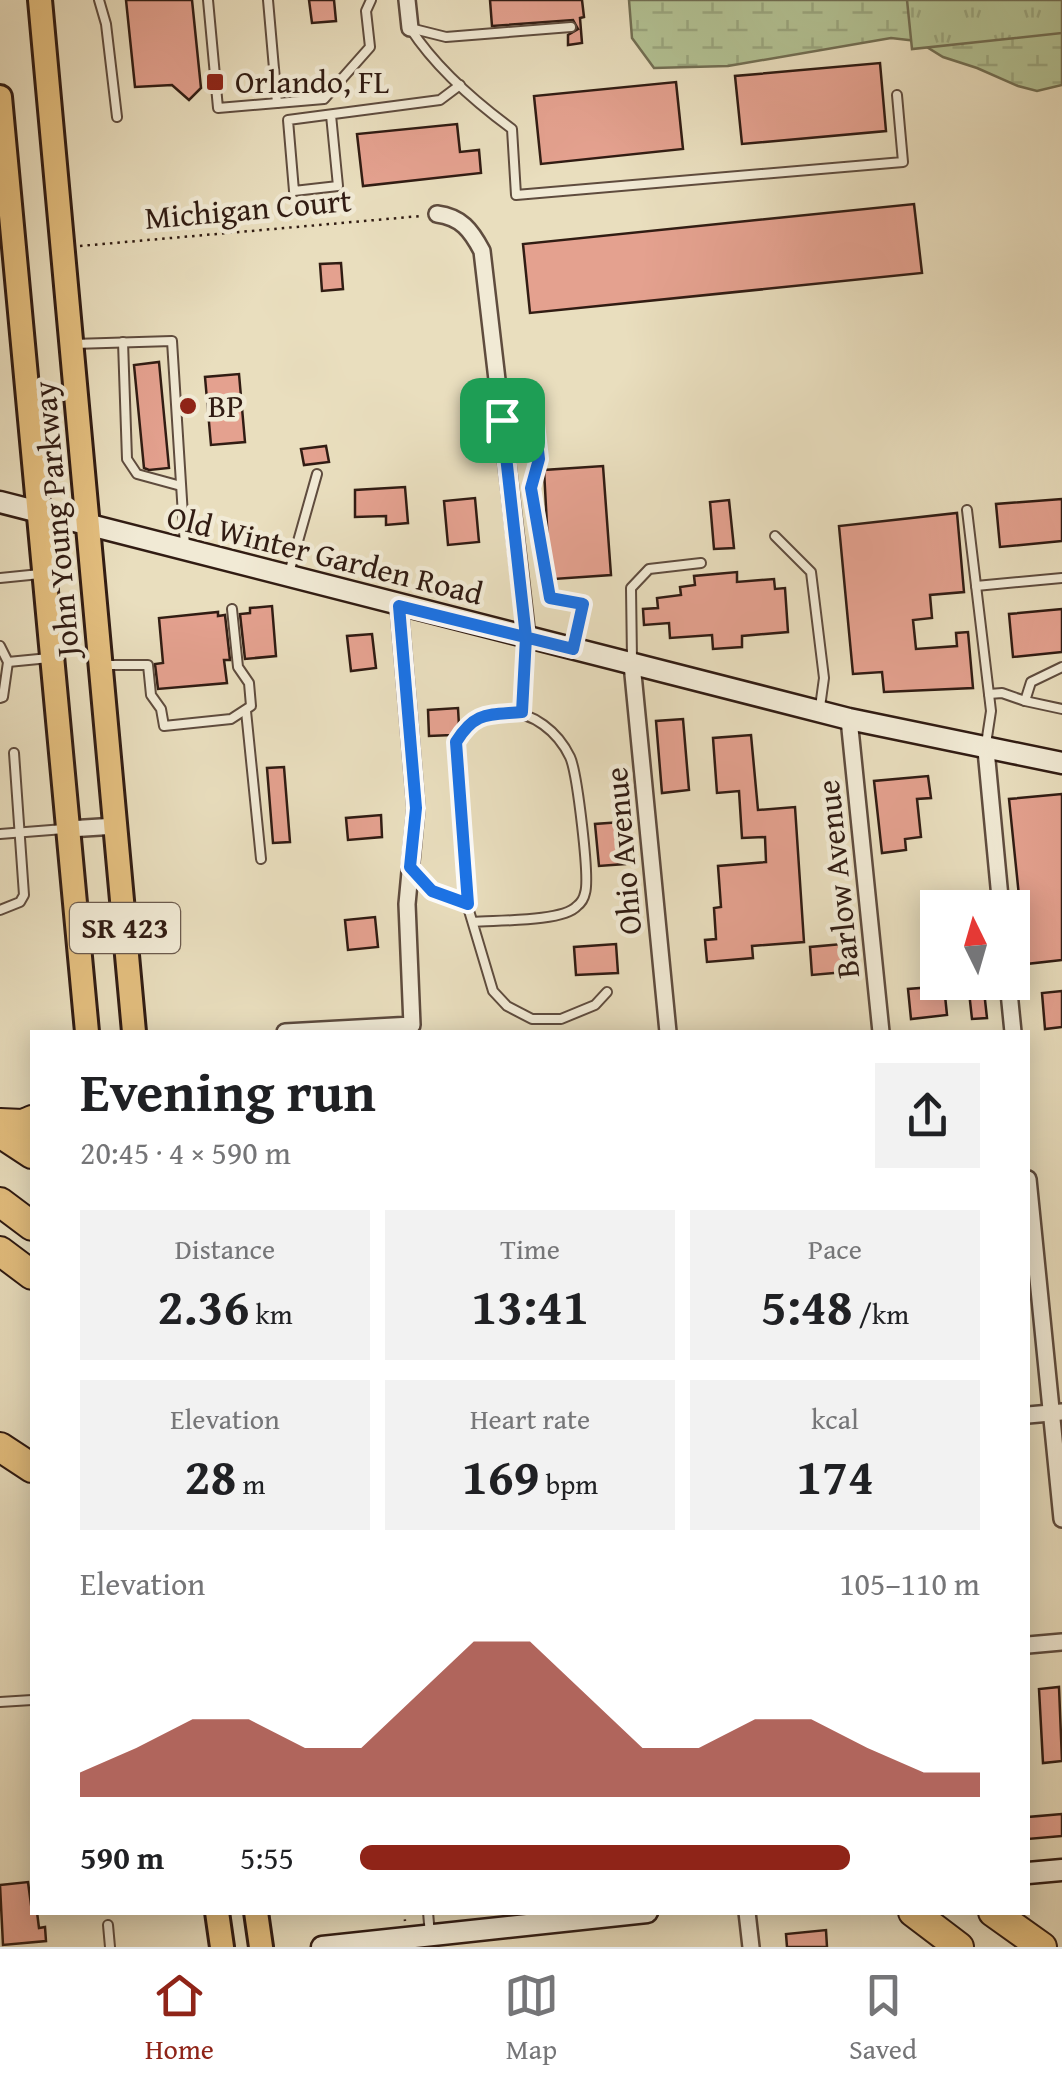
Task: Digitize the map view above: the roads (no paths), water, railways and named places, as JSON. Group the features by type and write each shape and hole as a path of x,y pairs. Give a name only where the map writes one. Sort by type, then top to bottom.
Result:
{"highway":[{"path":"0,1123 30,1121"},
{"path":"0,1133 30,1153"},
{"path":"0,1202 30,1224"},
{"path":"0,1251 30,1274"},
{"path":"0,1447 30,1467"},
{"path":"999,1917 1042,1947"},
{"path":"924,1921 959,1947"}],"main road":[{"name":"John Young Parkway","path":"40,0 134,1030"},
{"name":"John Young Parkway","path":"0,97 6,235 38,511 87,1030"},
{"name":"Old Winter Garden Road","path":"0,502 849,720 1062,763"},
{"path":"1030,1873 1062,1870"},
{"path":"217,1915 222,1947"},
{"path":"256,1915 261,1947"},
{"path":"322,1947 387,1943 430,1935 453,1940 540,1918 594,1915"}],"street":[{"path":"407,0 410,28"},
{"path":"437,214 450,216 471,229 482,251 526,637"},
{"path":"321,1030 412,1025 407,904 416,808 399,606"},
{"name":"Ohio Avenue","path":"632,664 668,1030"},
{"name":"Barlow Avenue","path":"849,720 881,1030"},
{"path":"986,750 999,890"},
{"path":"69,829 116,826"},
{"path":"1010,1000 1013,1030"},
{"path":"1030,1195 1056,1412 1062,1519"},
{"path":"1030,1416 1056,1412"},
{"path":"1030,1645 1062,1642"},
{"path":"748,1915 751,1947"}],"lane":[{"path":"99,0 106,24 117,117"},
{"path":"208,0 218,108 324,99 370,47 366,11 371,0"},
{"path":"268,0 277,103"},
{"path":"410,28 446,37 570,27"},
{"path":"410,28 425,50 460,85 512,128 516,195 903,162 897,95"},
{"path":"331,115 338,186 294,191 288,120 440,100 460,85"},
{"path":"73,344 172,341 186,550"},
{"path":"123,342 127,458 137,474 181,486"},
{"path":"502,420 534,415 539,459 531,488 550,598 583,604 573,649"},
{"path":"288,577 317,474"},
{"path":"967,510 989,694 986,750"},
{"path":"775,536 812,572 824,678 819,712"},
{"path":"516,543 539,537"},
{"path":"632,664 631,588 649,569 701,563"},
{"path":"0,578 44,574"},
{"path":"976,586 1062,578"},
{"path":"102,665 148,665 151,695 161,709 164,726 231,719 251,706 249,683 238,667 232,609"},
{"path":"522,712 526,637"},
{"path":"0,646 8,662 0,698"},
{"path":"8,662 52,658"},
{"path":"1025,701 1031,682 1062,666"},
{"path":"989,694 1002,693 1062,709"},
{"path":"246,711 261,859"},
{"path":"473,922 563,915 576,908 586,892 586,865 571,759 552,730 522,712 480,715 467,725 456,742 468,904 473,922 493,990 507,1006 532,1019 561,1019 595,1004 607,992"},
{"path":"0,910 20,902 24,895 14,753"},
{"path":"0,834 69,829"},
{"path":"410,867 432,891 468,904"},
{"path":"0,1702 30,1700"},
{"path":"428,1915 430,1935"},
{"path":"108,1926 110,1947"}],"place":[{"name":"Orlando, FL","path":"215,82"},
{"name":"BP","path":"188,406"}]}
